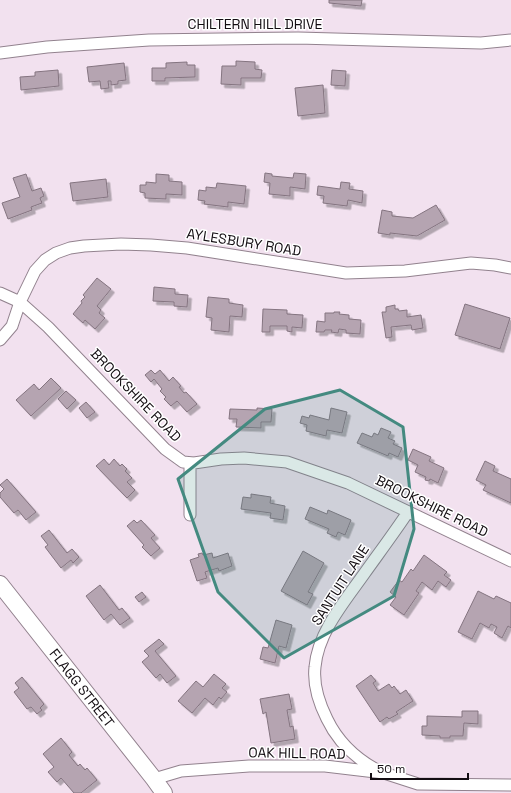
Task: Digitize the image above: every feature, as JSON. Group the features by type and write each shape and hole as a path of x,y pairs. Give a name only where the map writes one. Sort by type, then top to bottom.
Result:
{"street":[{"name":"CHILTERN HILL DRIVE","path":"0,54 47,47 148,40 298,38 477,43 511,40"},
{"name":"AYLESBURY ROAD","path":"20,302 35,271 45,260 56,253 70,248 84,246 121,244 187,248 346,273 405,271 471,263 511,268"},
{"path":"0,293 20,302 12,326 0,340"},
{"name":"BROOKSHIRE ROAD","path":"20,302 48,327 166,449 183,462 194,463 244,458 287,462 348,483 511,561"},
{"path":"190,463 190,515"},
{"name":"SANTUIT LANE","path":"384,773 353,754 334,734 323,711 318,696 315,668 320,644 340,608 408,512"},
{"name":"FLAGG STREET","path":"0,584 154,778 164,793"},
{"name":"OAK HILL ROAD","path":"154,778 181,771 249,766 325,766 384,773 418,784 511,785"}],"highlighted area":[{"path":"340,390 403,427 414,529 394,596 284,658 218,592 178,479 265,409"}],"building":[{"path":"329,0 362,0 361,6 329,3"},
{"path":"236,61 255,62 255,69 262,70 261,78 241,78 241,85 221,84 222,66 236,66"},
{"path":"187,62 187,65 195,65 195,77 165,78 165,81 152,81 152,68 166,68 166,63"},
{"path":"124,63 126,80 118,81 118,84 111,85 111,81 108,81 109,88 101,89 100,81 89,82 87,67"},
{"path":"58,70 59,86 21,90 20,77 35,76 35,72"},
{"path":"332,70 346,71 345,86 331,85"},
{"path":"323,85 325,113 298,116 295,88"},
{"path":"265,173 272,174 272,176 293,178 294,173 306,174 305,189 290,187 290,196 269,194 270,183 264,182"},
{"path":"26,174 32,191 41,188 44,196 40,198 42,203 31,207 32,210 8,219 2,203 20,197 13,178"},
{"path":"156,174 169,175 169,181 182,182 182,195 166,194 166,199 145,198 145,193 140,192 140,185 146,185 146,182 156,183"},
{"path":"106,179 108,197 73,201 70,183"},
{"path":"341,182 350,183 349,189 363,191 362,203 348,200 347,206 323,203 324,196 317,195 318,186 340,189"},
{"path":"217,183 246,186 244,204 228,202 228,207 204,204 205,201 198,200 199,190 206,191 206,187 216,188"},
{"path":"436,205 445,220 417,236 378,233 382,210 392,212 392,216 413,218"},
{"path":"97,278 111,289 97,306 101,310 99,313 105,318 95,329 85,320 83,323 73,314 82,303 81,301 85,297 83,295"},
{"path":"154,287 175,289 175,294 188,295 187,307 174,306 174,302 153,301"},
{"path":"208,297 229,299 229,303 243,305 242,317 230,316 229,332 211,330 212,318 206,317"},
{"path":"465,304 510,318 500,349 455,335"},
{"path":"395,305 395,309 398,309 399,311 407,310 407,317 421,315 423,328 412,330 411,325 391,327 392,337 386,338 382,312 386,312 386,307"},
{"path":"263,309 287,310 287,314 303,315 302,328 292,327 292,332 287,331 287,326 270,326 270,332 262,332"},
{"path":"334,312 349,315 349,319 361,320 360,334 346,333 346,330 339,329 338,333 331,332 332,330 316,332 317,321 325,322 325,313"},
{"path":"151,370 155,374 160,370 169,381 173,377 181,386 179,387 184,393 186,392 197,404 187,412 177,401 171,406 164,399 166,397 160,391 162,389 154,379 151,382 145,375"},
{"path":"51,378 61,388 31,416 16,400 34,384 39,390"},
{"path":"66,391 76,400 67,409 58,399"},
{"path":"86,402 95,412 87,418 79,408"},
{"path":"257,408 272,409 271,422 261,422 261,428 236,427 237,419 229,419 230,409 257,410"},
{"path":"331,408 347,412 342,433 327,430 326,436 306,431 307,425 300,423 302,416 309,418 310,415 329,420"},
{"path":"381,428 391,432 388,438 395,441 393,444 402,448 398,457 389,453 388,456 357,443 362,433 372,437 374,433 378,435"},
{"path":"413,449 431,457 429,461 444,468 438,483 430,479 429,481 425,480 426,477 415,472 418,465 408,460"},
{"path":"104,459 109,465 114,459 120,466 122,464 127,469 125,471 132,478 127,482 135,490 127,498 96,466"},
{"path":"485,461 495,466 493,471 511,479 511,503 483,490 486,485 476,480"},
{"path":"7,479 36,512 26,520 18,510 14,513 0,497 0,493 4,489 0,485"},
{"path":"251,494 271,497 270,503 285,506 283,520 270,518 271,513 241,509 243,497 251,498"},
{"path":"310,507 327,514 328,510 351,520 345,535 338,532 336,537 327,533 329,529 305,519"},
{"path":"134,520 137,523 141,520 155,535 151,538 160,548 151,556 142,547 144,545 127,526"},
{"path":"49,530 67,553 72,549 79,557 73,563 71,560 61,568 45,547 48,545 41,536"},
{"path":"303,551 324,563 308,592 313,594 307,605 281,591"},
{"path":"202,553 203,555 212,553 213,558 228,553 232,566 219,571 218,568 205,572 207,578 197,581 190,560 199,557 198,554"},
{"path":"424,555 447,572 444,575 451,580 446,587 438,581 432,590 422,582 416,591 419,593 404,615 390,605 396,597 390,592 399,580 402,582 411,569 413,571"},
{"path":"100,585 119,610 122,608 130,618 120,625 111,614 104,620 86,596"},
{"path":"478,591 494,599 496,596 511,603 511,628 508,626 502,638 494,633 497,627 491,624 489,628 480,623 472,639 458,632"},
{"path":"142,592 146,597 139,602 135,597"},
{"path":"276,620 292,625 286,648 279,646 275,663 260,659 263,647 268,648"},
{"path":"159,639 164,644 155,651 176,676 167,683 160,674 156,678 142,662 149,656 144,651"},
{"path":"214,674 226,684 222,688 227,692 221,699 219,697 213,705 205,698 192,713 178,701 196,681 203,687"},
{"path":"371,675 376,681 373,683 378,691 389,684 392,688 394,686 400,694 406,690 413,701 396,712 398,714 389,719 387,717 380,722 356,686"},
{"path":"22,677 44,704 40,708 42,710 37,714 31,707 27,709 14,692 19,688 15,683"},
{"path":"289,694 292,709 287,710 290,727 293,726 295,739 271,743 266,712 263,714 260,699"},
{"path":"462,711 478,711 478,724 464,723 463,736 440,738 440,736 422,735 422,726 427,726 427,716 462,717"},
{"path":"61,738 72,752 69,755 78,766 80,764 85,770 87,768 97,780 81,793 74,793 61,778 57,782 48,772 54,767 43,754"}]}
